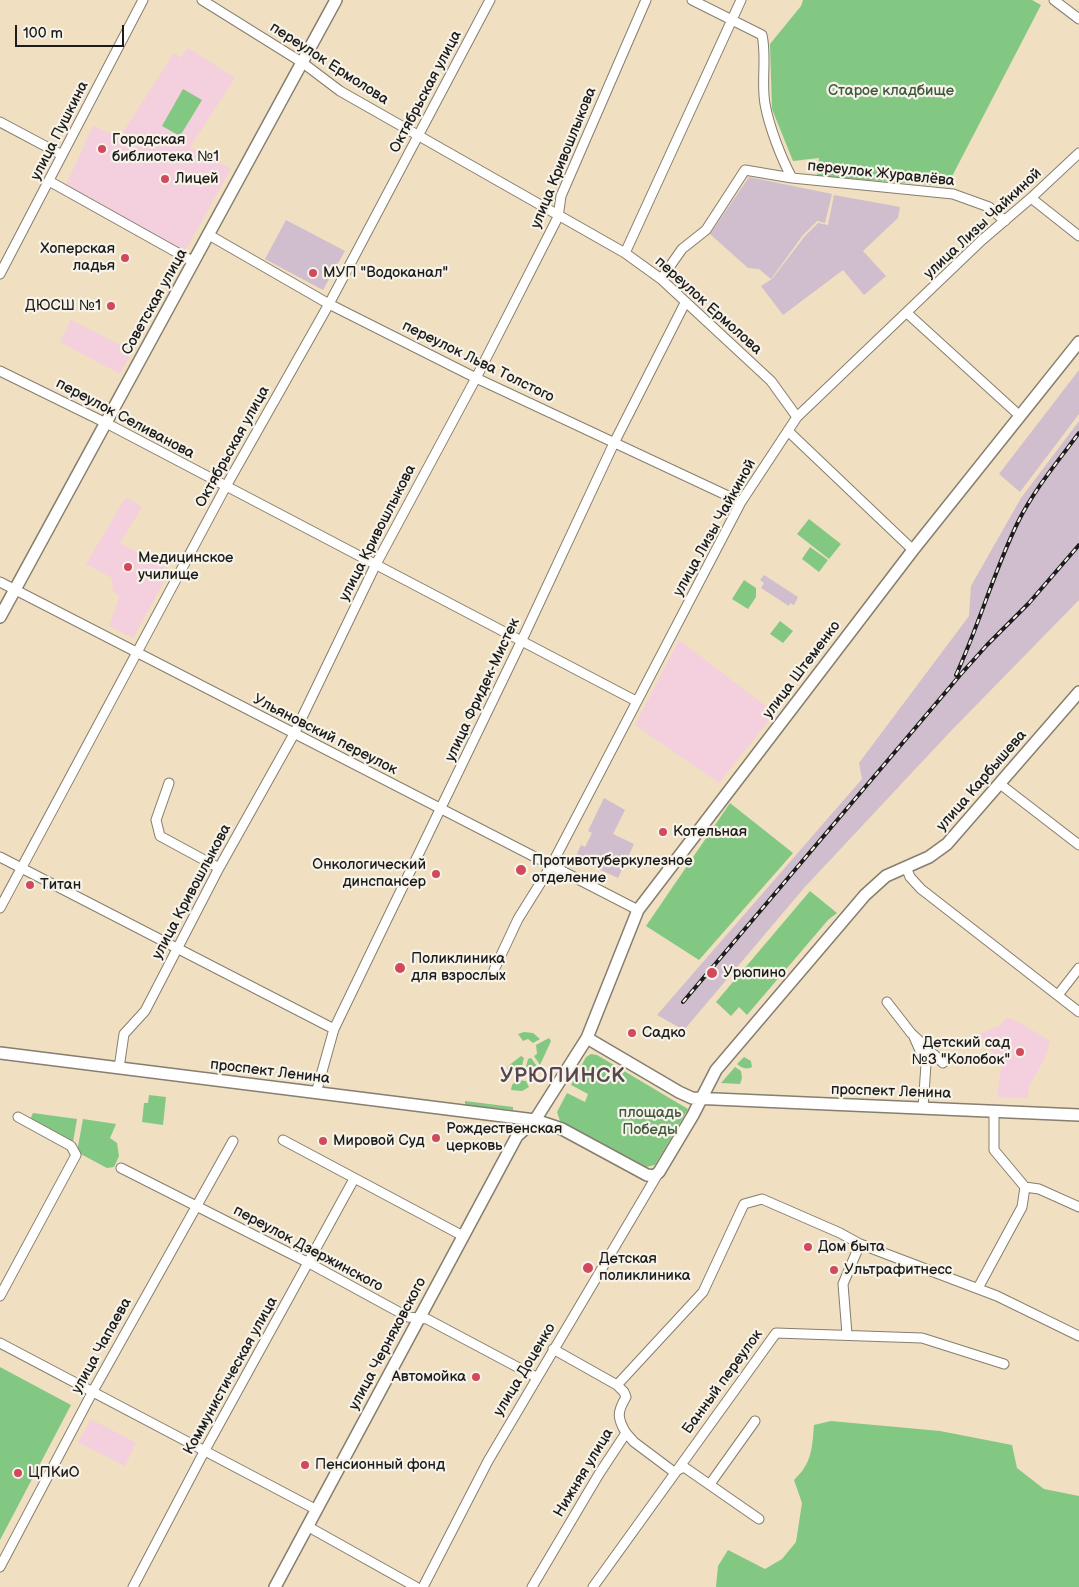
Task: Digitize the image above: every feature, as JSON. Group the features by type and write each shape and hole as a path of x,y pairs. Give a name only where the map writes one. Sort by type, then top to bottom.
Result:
{"main road":[{"name":"Советская улица","path":"0,617 336,0"},
{"name":"улица Штеменко","path":"587,1038 638,910 913,550 1079,342"},
{"name":"улица Карбышева","path":"701,1098 716,1070 865,895 886,876 928,857 947,844 1079,692"},
{"path":"587,1038 679,1092 701,1098 659,1172 654,1176 647,1175 562,1129 535,1120 587,1038"},
{"name":"проспект Ленина","path":"0,1053 535,1120"},
{"name":"проспект Ленина","path":"701,1098 1079,1115"},
{"name":"улица Черняховского","path":"275,1587 315,1509 517,1136 535,1120"}],"street":[{"name":"улица Пушкина","path":"0,274 143,0"},
{"name":"переулок Ермолова","path":"202,0 303,63 340,91 558,217 625,253 661,279 771,381 797,418"},
{"name":"Октябрьская улица","path":"0,908 225,488 329,304 490,0"},
{"name":"улица Кривошлыкова","path":"119,1068 124,1034 145,1011 219,868 294,734 375,566 476,378 558,217 561,196 646,0"},
{"name":"переулок Журавлёва","path":"692,0 762,35 765,49 762,67 765,105 792,178 954,194 989,207 1005,221"},
{"path":"625,253 741,0"},
{"path":"1054,0 1079,19"},
{"path":"0,122 62,155"},
{"name":"улица Лизы Чайкиной","path":"494,970 518,919 551,866 741,502 797,418 982,240 1079,153"},
{"path":"661,279 682,249 706,230 745,170 792,178"},
{"path":"49,181 194,262"},
{"path":"1031,198 1079,236"},
{"name":"переулок Льва Толстого","path":"209,235 329,304 476,378 741,502"},
{"name":"улица Фридек-Мистек","path":"316,1093 334,1029 441,810 614,443 685,303"},
{"path":"907,313 1020,416"},
{"name":"переулок Селиванова","path":"0,371 106,423 225,488 636,701"},
{"path":"788,431 913,550"},
{"name":"Ульяновский переулок","path":"0,582 638,910"},
{"path":"169,783 156,820 160,836 219,868"},
{"path":"1000,784 1079,845"},
{"path":"0,857 334,1029"},
{"path":"906,867 910,876 921,889 1079,1012"},
{"path":"1058,995 1079,968"},
{"path":"887,1002 911,1032 943,1062"},
{"path":"911,1032 926,1064 923,1108"},
{"path":"994,1111 994,1150 1025,1187 1039,1189 1079,1207"},
{"path":"0,1296 76,1155 71,1146 18,1118"},
{"path":"283,1140 463,1236"},
{"name":"улица Чапаева","path":"0,1567 93,1391 233,1141"},
{"name":"переулок Дзержинского","path":"121,1168 309,1263 408,1317 427,1319 536,1377"},
{"name":"улица Доценко","path":"423,1587 488,1461 659,1172"},
{"name":"Коммунистическая улица","path":"133,1587 205,1450 354,1179"},
{"path":"978,1288 1022,1206 1025,1187"},
{"path":"553,1349 617,1386 703,1292 744,1204 762,1199 840,1233 860,1244 978,1288 1079,1336"},
{"path":"847,1334 843,1284 860,1244"},
{"name":"Банный переулок","path":"593,1587 674,1472 776,1333 922,1338 1004,1364"},
{"path":"0,1343 315,1509"},
{"name":"Нижняя улица","path":"532,1587 599,1474 626,1433 618,1416 618,1410 626,1397 624,1392 617,1386"},
{"path":"710,1484 756,1421"},
{"path":"626,1433 634,1442 674,1472 684,1467 759,1519"},
{"path":"307,1526 416,1587"}],"shaded area":[{"path":"188,48 235,78 190,147 231,169 185,251 66,185 93,126 120,137 174,53 180,58"},
{"path":"749,177 832,194 825,223 817,221 803,235 771,279 759,269 748,268 710,234"},
{"path":"834,195 900,207 898,218 863,251 886,276 864,295 843,270 783,315 761,286 772,279 805,236 818,223 828,225"},
{"path":"286,220 345,251 323,290 265,259"},
{"path":"71,320 132,351 120,374 60,342"},
{"path":"1079,370 1079,414 1020,492 999,474"},
{"name":"Урюпино","path":"1079,421 1079,600 949,733 804,888 684,1030 657,1015 862,779 859,763 969,616 971,586 1021,498"},
{"name":"Медицинское училище","path":"126,497 142,507 120,543 170,570 133,638 109,626 120,596 113,592 112,578 86,564"},
{"path":"764,575 798,597 794,605 790,603 789,606 761,588 764,583 760,580"},
{"path":"679,640 775,713 719,783 635,725"},
{"path":"604,798 625,810 613,834 634,844 618,878 575,858 581,845 585,847 592,833 588,831"},
{"name":"Детский сад №3 \"Колобок\"","path":"1007,1017 1050,1041 1045,1058 1030,1084 1027,1098 997,1097 1002,1060 985,1046 980,1033 1001,1025"},
{"path":"91,1419 136,1443 125,1466 78,1442"}],"green space":[{"name":"Старое кладбище","path":"803,0 1032,0 1041,5 947,186 817,176 819,158 793,161 772,109 770,44 801,6"},
{"path":"183,89 202,100 180,136 162,126"},
{"path":"809,519 841,544 829,559 797,534"},
{"path":"810,547 828,560 819,572 802,559"},
{"path":"744,580 756,588 756,597 748,609 732,599"},
{"path":"780,621 793,631 783,643 770,634"},
{"path":"730,803 793,853 699,960 646,926"},
{"path":"810,891 837,913 828,920 747,1015 739,1007 731,1016 716,1002"},
{"path":"524,1032 533,1033 540,1039 533,1043 528,1039 523,1041 518,1034"},
{"path":"549,1038 551,1041 540,1065 534,1056 537,1054 536,1045"},
{"name":"площадь Победы","path":"591,1054 597,1055 688,1109 655,1165 646,1167 560,1121 557,1112 567,1093 585,1102 588,1094 571,1085 586,1057"},
{"path":"521,1056 524,1058 522,1066 516,1071 507,1070 508,1066"},
{"path":"744,1057 751,1061 752,1067 744,1068 737,1064"},
{"path":"531,1058 539,1069 532,1084 529,1079 531,1072 526,1067 528,1059"},
{"path":"735,1067 741,1071 742,1078 740,1084 721,1083"},
{"path":"517,1080 526,1081 529,1087 522,1091 511,1090 512,1085"},
{"path":"149,1095 166,1097 163,1125 142,1122 144,1103 148,1103"},
{"path":"465,1101 513,1107 513,1110 465,1105"},
{"path":"33,1113 77,1119 73,1142 30,1120"},
{"path":"83,1119 116,1124 110,1138 117,1143 119,1156 114,1167 107,1168 77,1152"},
{"name":"ЦПКиО","path":"0,1367 71,1405 0,1540"},
{"path":"831,1421 940,1431 1012,1445 1017,1468 1044,1489 1079,1496 1079,1587 716,1587 718,1566 728,1550 765,1569 782,1559 796,1542 802,1503 794,1480 808,1461 812,1448 814,1425"}],"railway":[{"path":"956,675 1001,560 1024,510 1079,433"},
{"path":"683,1002 961,674 1029,603 1079,545"}],"place":[{"name":"Городская библиотека №1","path":"102,149"},
{"name":"Лицей","path":"165,179"},
{"name":"Хоперская ладья","path":"125,258"},
{"name":"МУП \"Водоканал\"","path":"313,273"},
{"name":"ДЮСШ №1","path":"111,306"},
{"name":"Медицинское училище","path":"128,567"},
{"name":"Котельная","path":"663,832"},
{"name":"Противотуберкулезное отделение","path":"521,870"},
{"name":"Онкологический динспансер","path":"436,874"},
{"name":"Титан","path":"30,885"},
{"name":"Поликлиника для взрослых","path":"400,968"},
{"name":"Урюпино","path":"712,973"},
{"name":"Садко","path":"632,1033"},
{"name":"Детский сад №3 \"Колобок\"","path":"1020,1052"},
{"name":"Рождественская церковь","path":"436,1138"},
{"name":"Мировой Суд","path":"323,1141"},
{"name":"Дом быта","path":"808,1247"},
{"name":"Детская поликлиника","path":"588,1268"},
{"name":"Ультрафитнесс","path":"834,1270"},
{"name":"Автомойка","path":"476,1377"},
{"name":"Пенсионный фонд","path":"305,1465"},
{"name":"ЦПКиО","path":"18,1473"}],"district":[{"name":"УРЮПИНСК","path":"563,1077"}]}
